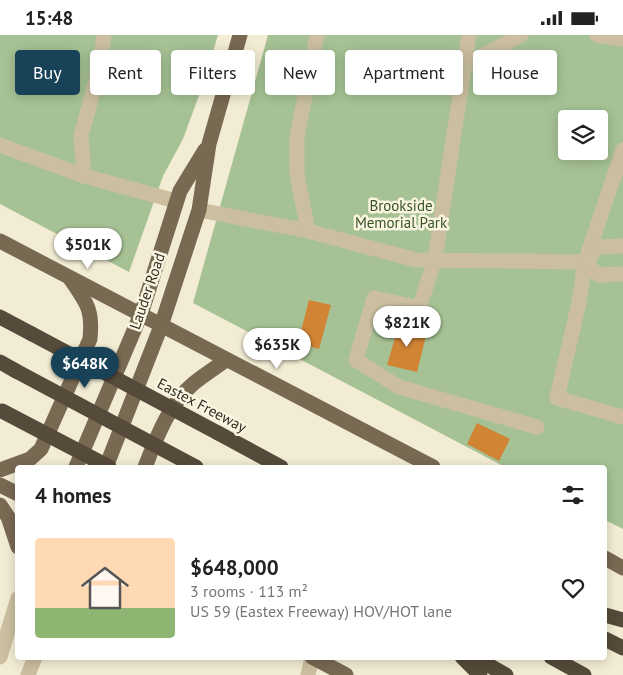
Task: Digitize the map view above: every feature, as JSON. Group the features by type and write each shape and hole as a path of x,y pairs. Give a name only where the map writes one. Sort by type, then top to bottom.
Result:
{"highway":[{"name":"Eastex Freeway","path":"0,317 277,465"},
{"path":"0,362 192,465"},
{"path":"1,411 104,465"},
{"path":"607,616 623,620"},
{"path":"607,640 623,648"},
{"path":"465,660 480,675"},
{"path":"479,660 506,675"},
{"path":"556,660 584,675"}],"main road":[{"name":"Lauder Road","path":"109,465 162,326 199,210 209,144 240,35"},
{"name":"Lauder Road","path":"77,465 141,314 180,191 209,144"},
{"path":"0,241 429,465"},
{"path":"0,470 24,462 41,449 90,339 92,320 90,308 69,277"},
{"path":"146,465 160,429 177,401 193,383 226,360"},
{"path":"0,485 15,492"},
{"path":"0,505 8,517 15,538"},
{"path":"607,559 623,568"},
{"path":"316,660 346,675"}],"street":[{"path":"84,176 81,136 102,62 104,35"},
{"path":"308,231 297,174 297,136 317,35"},
{"path":"470,35 436,259 419,308 374,298 356,360 399,387 537,427"},
{"path":"464,66 521,35"},
{"path":"597,35 623,39"},
{"path":"0,145 84,176 176,201"},
{"path":"623,150 585,262 579,303 557,398 623,417"},
{"path":"199,210 308,231 416,260 585,262 598,275 623,274"},
{"path":"585,262 598,247 623,246"},
{"path":"0,657 15,607"},
{"path":"28,675 34,660"},
{"path":"308,675 312,660"}],"green space":[{"path":"0,35 218,35 214,50 171,50 171,95 199,95 183,139 163,176 129,272 0,204"},
{"name":"Brookside Memorial Park","path":"268,35 623,35 623,529 607,521 607,465 501,465 193,303 251,95 255,95 255,81"}],"building":[{"path":"309,300 331,305 319,349 298,343"},
{"path":"399,324 427,332 417,372 387,365"},
{"path":"477,423 510,439 499,461 467,444"}]}
